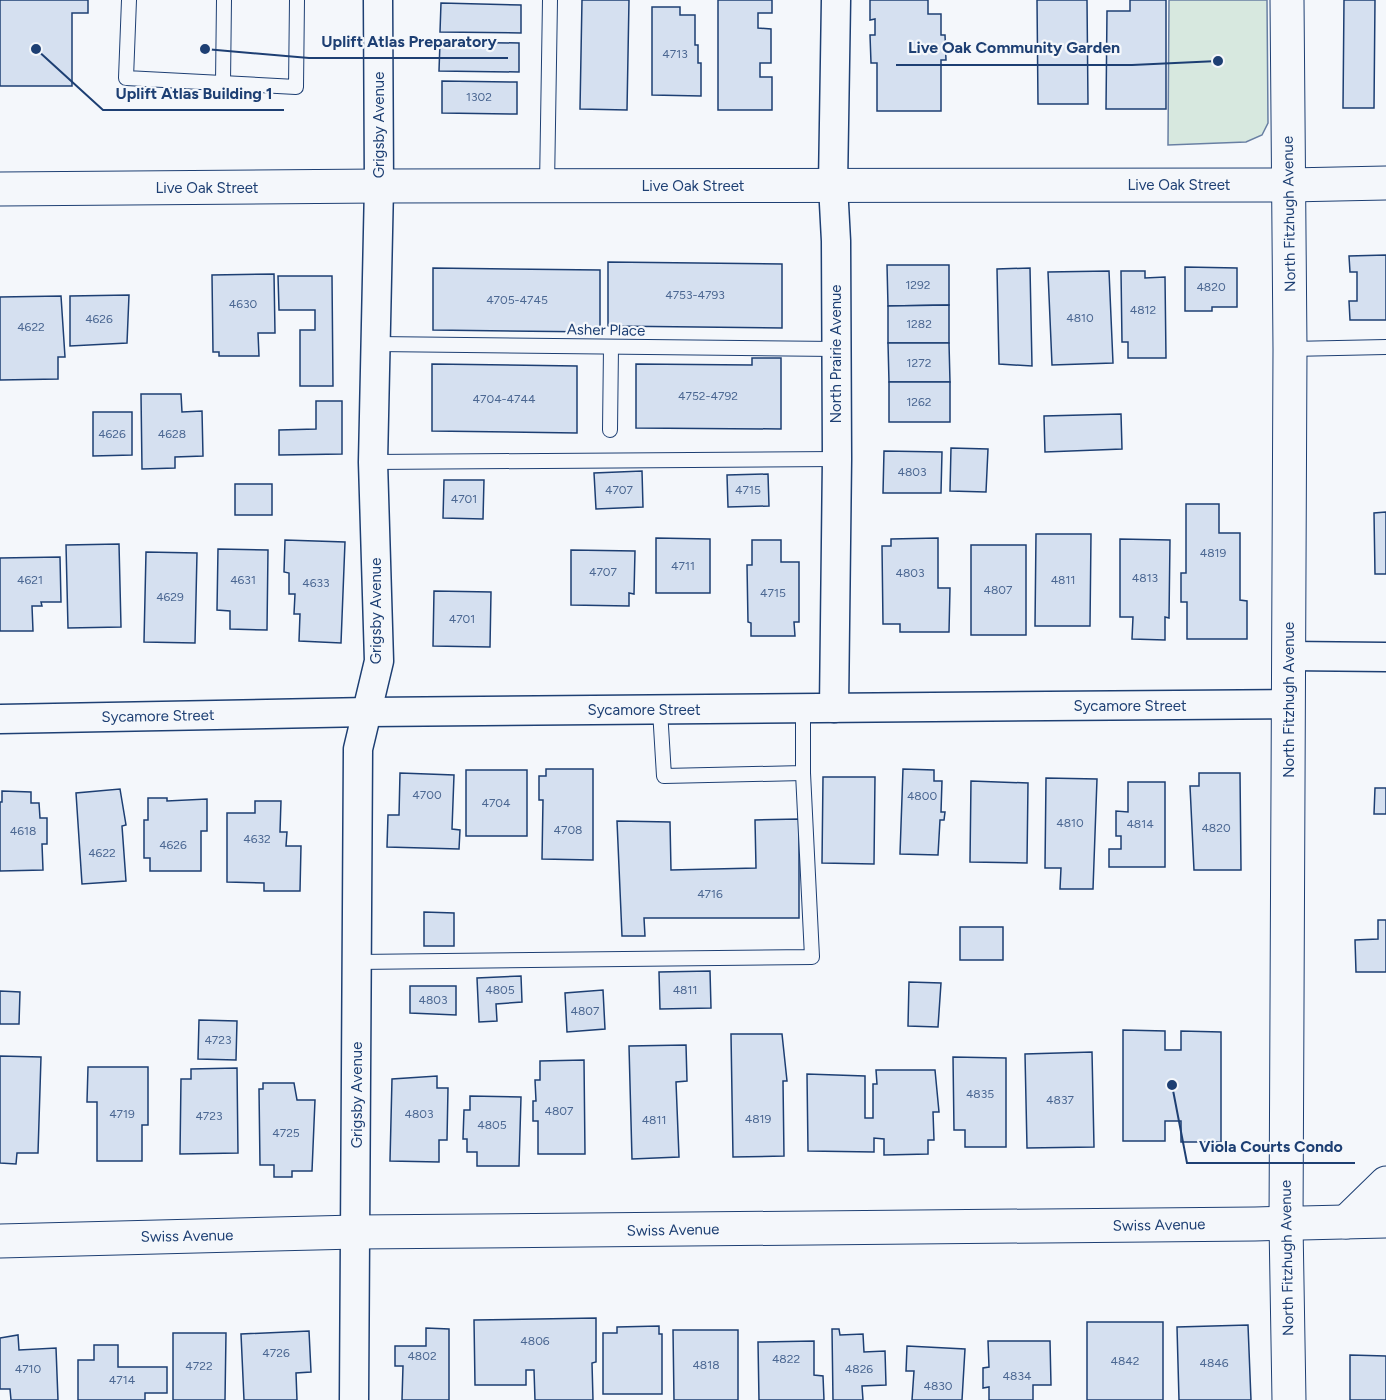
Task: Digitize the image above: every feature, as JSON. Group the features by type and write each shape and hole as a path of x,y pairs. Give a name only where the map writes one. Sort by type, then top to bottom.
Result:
{"street":[{"name":"Grigsby Avenue","path":"354,1400 358,749 379,661 373,462 379,186 378,0"},
{"name":"North Prairie Avenue","path":"834,708 837,459 836,241 833,185 836,0"},
{"name":"North Fitzhugh Avenue","path":"1287,0 1290,349 1286,1224 1289,1400"},
{"name":"Live Oak Street","path":"0,189 1386,183"},
{"path":"1289,656 1386,657"},
{"name":"Sycamore Street","path":"0,719 368,712 1289,704"},
{"path":"1346,1222 1386,1183"},
{"name":"Swiss Avenue","path":"0,1241 356,1232 1286,1224 1386,1221"}],"lane":[{"path":"129,0 126,78 296,87 297,0"},
{"path":"223,82 224,0"},
{"path":"547,186 550,0"},
{"name":"Asher Place","path":"376,344 836,349"},
{"path":"610,430 611,347"},
{"path":"1290,349 1386,347"},
{"path":"373,462 837,459"},
{"path":"357,962 812,957 803,773 803,709"},
{"path":"660,710 664,776 803,773"}],"shaded area":[{"path":"1169,0 1267,0 1268,123 1262,135 1246,142 1168,145"}],"building":[{"path":"0,0 88,0 88,13 72,13 72,86 0,86"},
{"path":"582,0 629,0 627,110 580,109"},
{"path":"718,0 772,0 772,13 758,13 758,28 771,29 771,63 760,63 760,77 772,77 772,110 718,110"},
{"path":"870,0 928,0 928,14 941,14 941,35 945,35 946,60 941,60 941,111 877,111 877,63 871,63 870,35 875,35 875,19 870,20"},
{"path":"1037,0 1087,0 1088,104 1038,104"},
{"path":"1130,0 1166,0 1166,109 1106,109 1107,11 1130,11"},
{"path":"1344,0 1375,0 1374,108 1343,108"},
{"path":"441,3 521,5 521,33 440,32"},
{"path":"652,7 680,7 680,15 695,15 695,45 698,45 698,63 701,63 701,96 652,95"},
{"path":"440,42 519,43 519,72 439,71"},
{"path":"442,81 517,82 517,114 442,113"},
{"path":"1386,255 1386,320 1350,320 1349,301 1357,301 1357,272 1350,272 1349,256"},
{"path":"608,262 782,264 782,328 608,326"},
{"path":"887,265 949,265 949,305 888,306"},
{"path":"1185,267 1237,268 1237,307 1212,307 1212,311 1185,311"},
{"path":"433,268 600,270 600,332 433,330"},
{"path":"1030,268 1032,366 999,364 997,269"},
{"path":"1109,271 1113,363 1052,365 1048,272"},
{"path":"1121,271 1145,271 1145,278 1165,277 1166,358 1128,358 1128,342 1122,342"},
{"path":"274,274 275,333 258,333 259,356 219,356 219,352 213,352 212,275"},
{"path":"278,276 332,276 333,386 300,386 300,330 315,330 315,310 279,310"},
{"path":"129,295 127,343 70,346 70,296"},
{"path":"61,296 65,357 58,357 58,379 0,380 0,297"},
{"path":"949,305 949,343 888,343 888,306"},
{"path":"888,343 949,343 950,382 889,382"},
{"path":"752,358 781,358 781,429 636,428 636,364 752,365"},
{"path":"432,364 577,366 577,433 432,431"},
{"path":"889,382 950,382 950,422 889,422"},
{"path":"141,394 181,394 182,412 202,411 203,456 175,457 175,468 142,469"},
{"path":"316,401 342,401 342,454 279,455 279,430 316,429"},
{"path":"93,412 132,412 132,455 93,456"},
{"path":"1121,414 1122,449 1045,452 1044,416"},
{"path":"951,448 988,449 986,492 950,491"},
{"path":"884,451 942,452 941,493 883,493"},
{"path":"642,471 643,507 596,509 594,473"},
{"path":"768,474 769,506 728,507 727,475"},
{"path":"444,480 484,480 483,519 443,518"},
{"path":"235,484 272,484 272,515 235,515"},
{"path":"1186,504 1219,504 1219,533 1240,533 1240,600 1247,601 1247,639 1187,639 1187,602 1181,602 1181,573 1186,573"},
{"path":"1386,512 1386,574 1375,574 1374,513"},
{"path":"1036,534 1091,534 1090,626 1035,626"},
{"path":"656,538 710,539 710,593 656,593"},
{"path":"938,538 938,588 950,588 949,632 900,632 900,624 883,624 882,546 891,546 891,539"},
{"path":"1120,539 1170,540 1169,618 1165,617 1165,640 1132,639 1133,617 1120,617"},
{"path":"285,540 345,542 341,643 299,641 300,614 294,614 295,594 289,594 289,573 284,572"},
{"path":"752,540 781,540 781,562 799,562 799,622 794,622 795,636 751,636 751,623 748,622 747,565 752,565"},
{"path":"119,544 121,627 68,628 66,545"},
{"path":"971,545 1026,545 1026,635 971,635"},
{"path":"218,549 268,550 267,630 230,629 230,611 217,610"},
{"path":"571,550 635,551 634,594 629,593 629,606 571,605"},
{"path":"146,552 197,553 195,643 144,642"},
{"path":"60,557 61,602 41,602 42,606 32,606 33,631 0,631 0,558"},
{"path":"434,591 491,592 490,647 433,646"},
{"path":"546,769 593,769 593,860 542,859 543,800 539,800 539,776 546,776"},
{"path":"903,769 934,770 934,781 942,781 941,812 945,812 944,820 940,820 938,855 900,854"},
{"path":"466,770 527,770 527,836 466,836"},
{"path":"400,773 454,775 452,829 460,830 459,849 387,847 388,815 399,815"},
{"path":"1199,773 1240,773 1241,870 1194,870 1190,786 1199,786"},
{"path":"823,777 875,777 874,864 822,863"},
{"path":"1046,778 1097,779 1093,889 1060,889 1061,868 1045,868"},
{"path":"971,781 1028,783 1027,863 970,862"},
{"path":"1128,782 1165,782 1165,867 1109,867 1109,849 1121,849 1121,836 1116,836 1116,811 1128,812"},
{"path":"1375,788 1386,788 1386,814 1374,814"},
{"path":"120,789 126,825 122,826 126,881 82,884 76,793"},
{"path":"2,791 31,792 31,803 39,803 40,818 47,818 47,844 42,844 43,870 0,871"},
{"path":"148,798 167,798 167,801 207,799 207,831 201,831 201,871 150,871 150,858 144,858 144,820 148,820"},
{"path":"255,801 281,801 280,832 287,832 286,846 301,846 300,891 264,891 264,883 227,882 227,813 255,813"},
{"path":"799,819 799,918 644,918 645,936 622,936 617,821 670,822 671,870 756,868 755,820"},
{"path":"424,912 454,913 454,946 424,946"},
{"path":"1378,920 1386,920 1386,972 1356,972 1355,940 1378,939"},
{"path":"960,927 1003,927 1003,960 960,960"},
{"path":"710,971 711,1008 660,1009 659,972"},
{"path":"521,976 522,1002 496,1004 497,1021 479,1022 477,978"},
{"path":"909,982 941,983 938,1027 908,1026"},
{"path":"410,986 456,986 456,1015 410,1013"},
{"path":"603,990 605,1029 567,1032 565,993"},
{"path":"0,991 20,992 19,1024 0,1024"},
{"path":"199,1020 237,1021 236,1060 198,1059"},
{"path":"1123,1030 1165,1031 1165,1050 1181,1050 1181,1031 1221,1032 1221,1142 1181,1142 1181,1121 1165,1121 1165,1141 1123,1141"},
{"path":"731,1034 782,1034 787,1081 783,1081 784,1156 733,1157"},
{"path":"686,1045 687,1081 676,1082 679,1157 632,1159 629,1046"},
{"path":"1092,1052 1094,1147 1027,1148 1025,1054"},
{"path":"0,1056 41,1057 38,1153 17,1153 16,1164 0,1163"},
{"path":"953,1057 1006,1058 1006,1147 965,1147 965,1130 954,1130"},
{"path":"584,1060 585,1154 538,1154 538,1121 533,1121 533,1101 536,1101 535,1080 540,1080 540,1061"},
{"path":"88,1067 148,1067 148,1125 142,1125 142,1161 97,1161 97,1102 87,1102"},
{"path":"237,1068 238,1153 180,1154 181,1079 191,1079 191,1069"},
{"path":"876,1070 935,1070 939,1112 933,1112 934,1140 928,1140 928,1154 884,1155 884,1139 874,1138 874,1152 808,1151 807,1074 865,1076 865,1118 873,1118 873,1084 877,1084"},
{"path":"437,1076 437,1088 448,1088 447,1140 439,1140 439,1162 390,1161 392,1079"},
{"path":"263,1083 294,1083 297,1100 315,1100 312,1171 292,1171 292,1177 274,1177 274,1165 260,1165 259,1089 263,1089"},
{"path":"470,1096 521,1097 519,1166 477,1166 477,1152 467,1152 467,1139 463,1139 464,1110 470,1110"},
{"path":"596,1318 596,1362 592,1363 593,1400 535,1400 534,1370 526,1370 526,1385 475,1385 474,1320"},
{"path":"1087,1322 1163,1322 1163,1400 1087,1400"},
{"path":"1248,1325 1251,1400 1179,1400 1177,1327"},
{"path":"659,1326 659,1334 662,1334 662,1394 603,1394 603,1333 617,1333 617,1327"},
{"path":"426,1328 449,1329 449,1400 402,1400 403,1366 395,1366 395,1346 426,1346"},
{"path":"832,1329 839,1329 840,1335 863,1334 864,1352 885,1351 886,1385 862,1386 863,1400 833,1400"},
{"path":"673,1330 738,1330 738,1400 674,1400"},
{"path":"309,1331 311,1372 296,1373 297,1400 244,1400 241,1334"},
{"path":"173,1333 226,1333 225,1400 173,1400"},
{"path":"18,1335 19,1350 56,1348 58,1400 11,1400 10,1389 0,1389 0,1338"},
{"path":"814,1341 814,1375 823,1376 824,1400 759,1400 758,1342"},
{"path":"988,1341 1050,1341 1051,1385 1033,1385 1033,1400 989,1400 989,1387 983,1388 983,1368 989,1367"},
{"path":"94,1345 118,1345 118,1367 167,1367 167,1393 145,1393 145,1400 78,1400 78,1360 94,1360"},
{"path":"907,1346 965,1349 962,1400 912,1400 914,1371 906,1371"},
{"path":"1350,1355 1386,1356 1386,1400 1350,1400"}],"place":[{"name":"Uplift Atlas Building 1","path":"36,49"},
{"name":"Uplift Atlas Preparatory","path":"205,49"},
{"name":"Live Oak Community Garden","path":"1218,61"},
{"name":"Viola Courts Condo","path":"1172,1085"}]}
